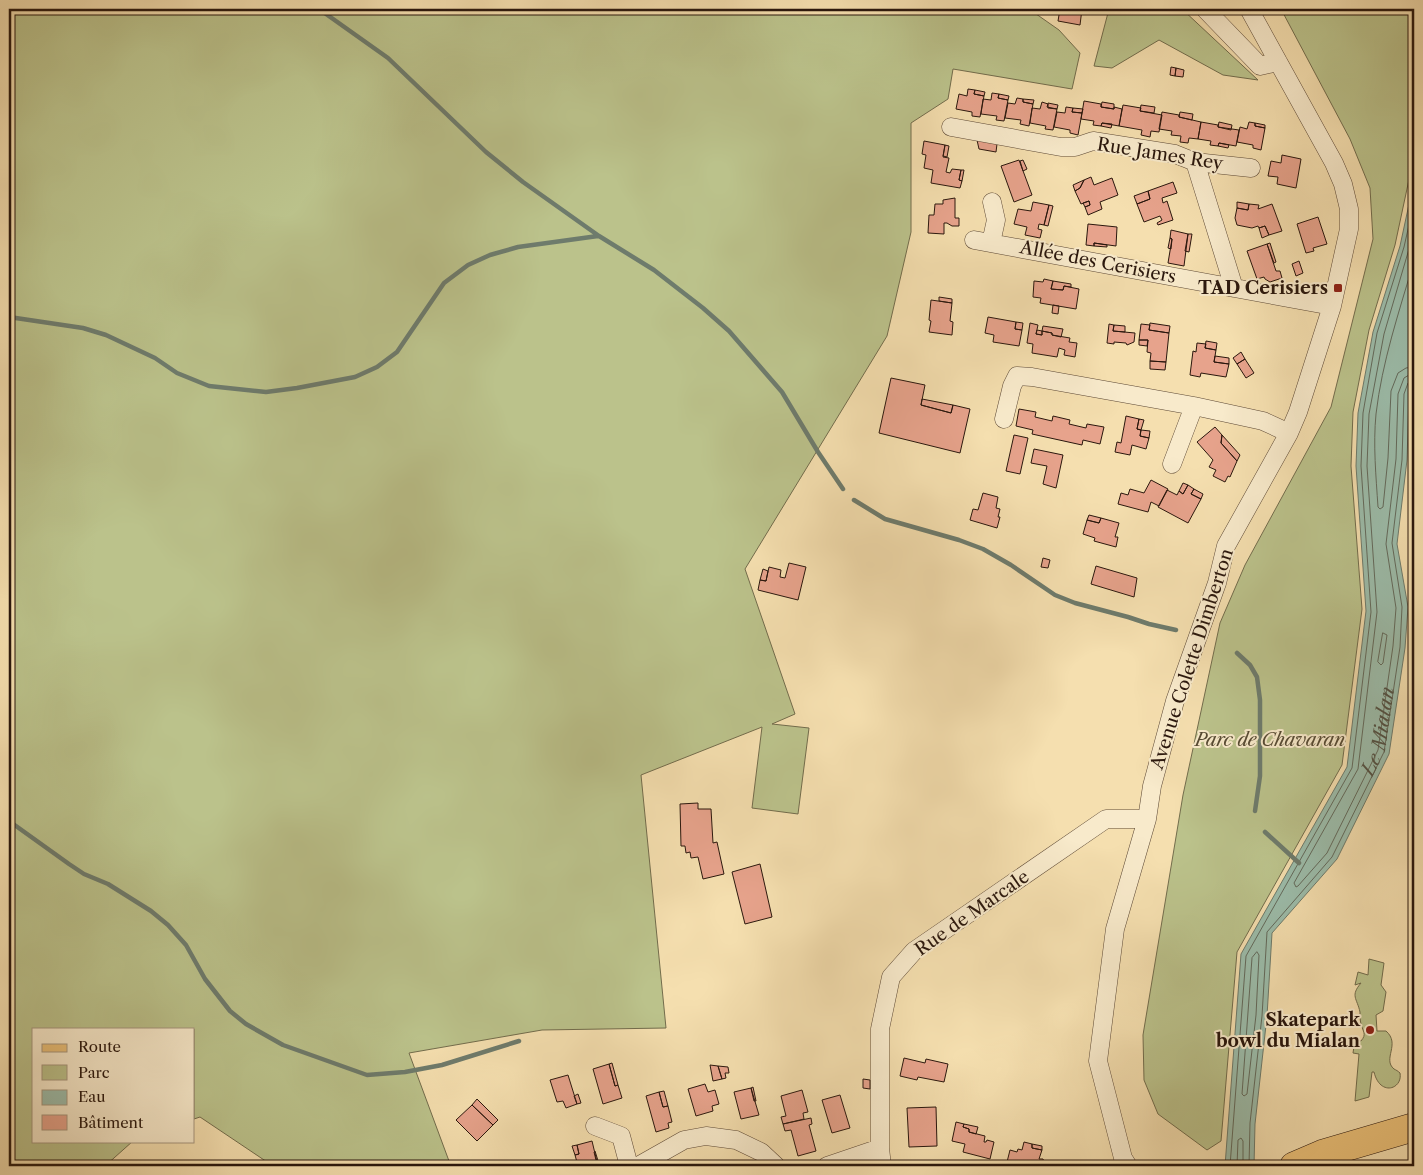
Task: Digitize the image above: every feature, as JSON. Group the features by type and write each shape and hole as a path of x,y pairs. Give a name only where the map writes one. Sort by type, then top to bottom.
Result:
{"main road":[{"path":"1294,1166 1322,1154 1414,1127"}],"street":[{"path":"1205,9 1260,66 1278,62"},
{"name":"Avenue Colette Dimberton","path":"1128,1166 1123,1158 1098,1061 1115,929 1147,818 1152,786 1175,701 1217,583 1226,546 1289,433 1298,412 1332,306 1349,229 1349,209 1343,184 1334,163 1249,9"},
{"name":"Rue James Rey","path":"951,127 1061,147 1075,147 1094,141 1175,154 1195,162 1251,168"},
{"path":"1195,162 1234,288"},
{"path":"991,243 996,220 992,202"},
{"name":"Allée des Cerisiers","path":"974,240 1332,306"},
{"path":"1004,419 1012,386 1017,376 1194,406 1263,421 1289,433"},
{"path":"1172,464 1194,406"},
{"name":"Rue de Marcale","path":"882,1166 880,1148 880,1029 892,977 914,951 1106,819 1147,818"},
{"path":"595,1126 622,1136 629,1166"},
{"path":"638,1166 684,1140 706,1136 736,1140 760,1152 776,1166"},
{"path":"827,1166 880,1148"}],"green space":[{"path":"9,9 1029,9 1059,30 1080,53 1072,89 953,69 948,99 911,123 911,232 887,336 745,569 795,714 772,724 809,728 798,814 752,808 762,727 641,775 666,1028 542,1030 409,1053 449,1161 453,1166 273,1166 200,1117 195,1119 195,1028 32,1028 32,1142 132,1142 105,1166 9,1166"},
{"path":"1109,9 1182,9 1258,80 1223,75 1159,40 1112,68 1094,66"},
{"name":"Parc de Chavaran","path":"1281,9 1414,9 1414,156 1395,245 1369,330 1353,412 1351,466 1362,609 1342,765 1237,952 1221,1141 1207,1150 1158,1114 1144,1080 1143,1035 1183,795 1220,623 1245,565 1331,407 1373,239 1370,188 1350,139"},
{"name":"Skatepark bowl du Mialan","path":"1369,959 1384,963 1381,985 1386,992 1383,1011 1376,1015 1377,1031 1386,1031 1390,1036 1392,1046 1390,1061 1394,1069 1400,1073 1400,1079 1395,1086 1386,1088 1381,1085 1374,1072 1372,1072 1369,1097 1355,1101 1359,1054 1353,1053 1355,1040 1361,1041 1364,1035 1355,997 1361,983 1355,985 1358,972 1368,975"}],"water":[{"name":"Le Mialan","path":"1414,181 1414,378 1409,395 1407,460 1397,544 1408,607 1405,648 1389,754 1337,859 1272,933 1267,1016 1255,1124 1254,1166 1225,1166 1241,954 1347,767 1366,611 1356,466 1358,413 1373,332 1400,246"}],"building":[{"path":"1060,9 1082,9 1080,25 1058,21"},
{"path":"1171,67 1176,68 1175,76 1170,75"},
{"path":"1176,68 1184,70 1183,77 1175,76"},
{"path":"968,89 975,90 974,94 984,96 980,117 972,116 972,112 956,109 959,94 967,96"},
{"path":"975,90 985,92 984,96 974,94"},
{"path":"992,93 999,94 998,98 1008,100 1004,121 996,120 997,116 981,114 983,99 991,100"},
{"path":"999,94 1009,96 1008,100 998,98"},
{"path":"1017,98 1023,99 1023,102 1033,104 1029,126 1020,124 1021,120 1005,118 1008,103 1015,104"},
{"path":"1023,99 1034,100 1033,104 1023,102"},
{"path":"1084,101 1101,104 1101,107 1122,109 1119,126 1102,123 1101,126 1093,125 1094,121 1081,119"},
{"path":"1042,102 1048,104 1047,107 1057,109 1053,130 1045,129 1046,126 1030,123 1032,108 1040,109"},
{"path":"1102,102 1114,104 1114,109 1101,107"},
{"path":"1048,103 1058,105 1057,109 1048,108"},
{"path":"1123,105 1141,108 1140,111 1162,115 1159,132 1151,131 1150,137 1141,135 1142,130 1119,126"},
{"path":"1141,105 1155,107 1154,113 1140,111"},
{"path":"1066,107 1073,108 1072,112 1082,113 1078,135 1070,133 1070,130 1054,127 1057,112 1065,113"},
{"path":"1073,108 1083,109 1082,113 1072,112"},
{"path":"1162,112 1201,122 1198,139 1189,138 1188,143 1180,142 1181,136 1171,135 1172,131 1159,129"},
{"path":"1180,112 1193,114 1192,120 1179,117"},
{"path":"1201,122 1239,130 1236,146 1219,143 1218,146 1210,145 1211,141 1198,139"},
{"path":"1219,122 1232,125 1231,130 1218,127"},
{"path":"1249,122 1255,123 1255,126 1265,128 1261,150 1253,148 1253,145 1237,142 1240,127 1247,129"},
{"path":"1102,123 1112,124 1111,128 1101,126"},
{"path":"1255,123 1265,125 1265,128 1255,126"},
{"path":"977,140 997,144 996,152 979,149"},
{"path":"924,141 945,145 943,157 949,158 946,172 950,173 952,169 961,170 959,180 962,181 960,188 931,183 933,170 924,168 926,155 922,154"},
{"path":"1219,143 1229,145 1228,148 1218,146"},
{"path":"945,145 949,146 947,157 943,156"},
{"path":"1282,155 1301,159 1296,188 1277,184 1278,177 1268,176 1271,161 1281,163"},
{"path":"1019,160 1032,195 1014,202 1001,166"},
{"path":"1023,160 1027,169 1023,171 1020,161"},
{"path":"961,170 964,170 962,181 959,180"},
{"path":"1091,177 1094,185 1112,178 1118,195 1100,202 1102,209 1088,215 1085,207 1090,205 1089,201 1081,204 1075,191 1080,188 1084,180"},
{"path":"1084,180 1080,188 1075,191 1073,185"},
{"path":"1173,182 1177,193 1162,198 1163,203 1167,201 1173,220 1158,225 1157,223 1162,220 1160,216 1144,222 1137,204 1150,199 1148,191"},
{"path":"1148,191 1150,199 1137,204 1134,196"},
{"path":"955,198 955,218 959,218 959,226 944,223 944,234 928,233 929,215 934,215 935,204 943,204 943,200"},
{"path":"1089,201 1090,205 1085,207 1083,203"},
{"path":"1033,202 1049,205 1044,225 1039,224 1038,229 1042,230 1040,238 1025,235 1027,227 1014,224 1018,209 1031,211"},
{"path":"1237,202 1249,204 1248,210 1237,208"},
{"path":"1249,204 1259,205 1258,209 1272,204 1282,231 1269,235 1265,226 1252,228 1237,225 1235,218 1237,208 1248,210"},
{"path":"1049,205 1053,206 1048,226 1044,225"},
{"path":"1318,217 1327,244 1313,248 1314,251 1306,253 1297,224"},
{"path":"1088,224 1117,227 1116,246 1094,243 1094,246 1086,245"},
{"path":"1265,226 1269,235 1262,238 1259,228"},
{"path":"1171,230 1188,234 1184,266 1168,263 1172,239 1170,238"},
{"path":"1188,234 1192,234 1189,252 1185,251"},
{"path":"1170,238 1172,239 1171,249 1168,248"},
{"path":"1094,243 1107,245 1107,247 1094,246"},
{"path":"1270,243 1276,262 1274,263 1267,244"},
{"path":"1267,244 1276,271 1280,271 1282,278 1270,282 1264,277 1257,279 1247,251"},
{"path":"1299,261 1303,273 1296,276 1292,264"},
{"path":"1044,279 1053,281 1051,289 1063,290 1064,286 1079,289 1076,309 1040,303 1041,298 1033,297 1034,281 1043,282"},
{"path":"1053,281 1071,284 1071,287 1064,286 1063,290 1051,289"},
{"path":"939,297 952,299 952,303 939,301"},
{"path":"931,300 952,303 950,321 953,322 952,335 929,332"},
{"path":"1053,305 1059,306 1058,314 1052,313"},
{"path":"988,317 1016,322 1015,329 1022,330 1019,346 993,342 994,335 985,333"},
{"path":"1016,322 1023,323 1022,330 1015,329"},
{"path":"1030,323 1038,325 1036,334 1042,335 1042,331 1052,333 1052,335 1070,338 1069,342 1077,343 1075,357 1064,355 1065,350 1059,348 1057,357 1032,353 1033,344 1027,343"},
{"path":"1150,323 1170,326 1169,333 1149,330"},
{"path":"1109,324 1114,325 1113,331 1135,333 1134,342 1127,345 1126,343 1107,343"},
{"path":"1141,324 1150,325 1149,330 1169,333 1166,362 1150,361 1151,353 1147,352 1148,340 1139,340"},
{"path":"1114,325 1125,326 1125,332 1113,331"},
{"path":"1043,326 1063,329 1061,337 1042,331"},
{"path":"1037,330 1042,331 1042,335 1036,334"},
{"path":"1139,340 1148,340 1147,346 1139,345"},
{"path":"1206,341 1217,343 1216,350 1205,348"},
{"path":"1197,343 1206,344 1205,348 1216,350 1214,362 1229,364 1226,377 1201,373 1200,377 1190,375 1193,351 1196,352"},
{"path":"1241,352 1245,359 1237,364 1233,358"},
{"path":"1215,356 1229,358 1229,364 1214,362"},
{"path":"1245,359 1254,373 1246,378 1237,364"},
{"path":"1150,361 1166,362 1165,370 1150,369"},
{"path":"891,378 925,385 921,405 951,413 953,405 970,409 960,453 879,433"},
{"path":"922,399 953,405 951,413 921,405"},
{"path":"1019,409 1036,412 1035,417 1052,421 1053,416 1070,420 1069,424 1086,428 1087,424 1104,427 1100,444 1083,440 1082,445 1032,434 1033,430 1016,426"},
{"path":"1126,416 1139,419 1137,429 1141,430 1140,436 1149,438 1146,449 1132,445 1130,455 1115,452 1117,442 1121,443"},
{"path":"1139,419 1144,420 1141,430 1137,429"},
{"path":"1215,427 1222,435 1221,443 1237,461 1230,477 1228,476 1225,482 1213,476 1216,470 1209,467 1213,460 1197,442"},
{"path":"1141,430 1150,431 1149,438 1140,436"},
{"path":"1014,435 1028,438 1020,474 1006,471"},
{"path":"1222,435 1240,455 1237,461 1221,443"},
{"path":"1034,449 1063,455 1056,488 1043,484 1047,466 1031,463"},
{"path":"1151,480 1168,489 1159,506 1151,502 1148,512 1118,504 1121,493 1128,495 1130,489 1144,493"},
{"path":"1183,483 1188,485 1183,494 1179,491"},
{"path":"1188,485 1194,489 1191,494 1201,499 1188,523 1158,507 1167,490 1177,495 1179,491 1183,494"},
{"path":"1194,489 1203,494 1201,499 1191,494"},
{"path":"983,493 998,497 996,508 1000,509 998,517 1000,517 997,528 970,520 973,509 978,510"},
{"path":"1089,515 1101,518 1099,523 1087,520"},
{"path":"1101,518 1119,523 1115,537 1118,537 1116,547 1094,541 1095,538 1083,534 1087,520 1099,523"},
{"path":"1043,558 1050,560 1048,568 1041,567"},
{"path":"789,563 806,567 798,600 758,590 760,580 766,581 769,567 781,570 780,577 785,578"},
{"path":"1096,566 1137,578 1134,597 1091,584"},
{"path":"763,569 768,571 766,581 760,580"},
{"path":"698,803 698,809 711,809 713,843 717,842 724,874 703,879 698,857 691,858 690,852 686,853 685,846 681,846 680,804"},
{"path":"760,864 772,917 745,924 732,872"},
{"path":"904,1058 925,1063 926,1059 948,1064 944,1082 918,1077 917,1080 900,1076"},
{"path":"612,1063 618,1085 615,1086 609,1064"},
{"path":"609,1064 615,1086 618,1085 622,1098 603,1104 593,1069"},
{"path":"710,1065 718,1066 722,1079 713,1081"},
{"path":"718,1066 728,1067 729,1073 725,1073 726,1078 722,1079"},
{"path":"568,1075 577,1104 566,1108 563,1101 557,1102 550,1080"},
{"path":"863,1079 870,1080 870,1089 863,1088"},
{"path":"705,1084 708,1092 715,1090 719,1104 712,1106 713,1111 696,1116 688,1089"},
{"path":"753,1087 756,1101 754,1101 751,1088"},
{"path":"751,1088 759,1115 741,1119 734,1092"},
{"path":"802,1090 808,1112 803,1113 804,1119 783,1124 781,1117 786,1116 781,1096"},
{"path":"664,1091 668,1106 663,1107 659,1092"},
{"path":"659,1092 663,1107 668,1106 672,1122 668,1123 669,1128 656,1132 646,1096"},
{"path":"578,1094 581,1103 577,1104 574,1096"},
{"path":"840,1095 850,1128 832,1133 822,1100"},
{"path":"477,1099 498,1120 493,1125 472,1105"},
{"path":"472,1105 493,1125 477,1141 456,1120"},
{"path":"936,1107 937,1146 909,1147 907,1108"},
{"path":"811,1118 812,1124 809,1125 816,1151 798,1156 791,1130 785,1131 783,1124"},
{"path":"956,1122 964,1124 963,1127 969,1129 969,1132 985,1136 984,1142 987,1140 994,1142 990,1159 963,1152 965,1144 952,1141"},
{"path":"964,1124 978,1127 976,1134 969,1132 969,1129 963,1127"},
{"path":"592,1141 598,1166 578,1166 575,1155 579,1154 577,1145"},
{"path":"1024,1142 1032,1144 1032,1148 1042,1150 1039,1159 1043,1159 1046,1166 1006,1166 1010,1150 1017,1152 1018,1149 1022,1150"},
{"path":"1032,1144 1042,1146 1042,1150 1032,1148"},
{"path":"577,1145 579,1154 575,1155 572,1146"},
{"path":"595,1151 599,1164 597,1164"}],"waterway":[{"path":"319,9 388,58 486,152 523,182 599,236 654,270 729,331 782,392 843,489"},
{"path":"9,317 83,328 106,335 155,358 177,373 209,386 266,392 297,388 355,377 377,367 397,352 444,283 468,265 490,255 518,247 598,236"},
{"path":"854,500 885,519 959,540 983,549 1011,565 1055,595 1075,603 1176,630"},
{"path":"1237,653 1250,665 1257,677 1260,700 1260,776 1255,811"},
{"path":"9,821 84,874 108,884 151,911 168,925 186,945 205,979 230,1011 246,1024 283,1045 367,1075 405,1072 442,1065 519,1041"},
{"path":"1265,832 1299,863"}],"place":[{"name":"TAD Cerisiers","path":"1338,288"},
{"name":"Skatepark bowl du Mialan","path":"1370,1030"}]}
